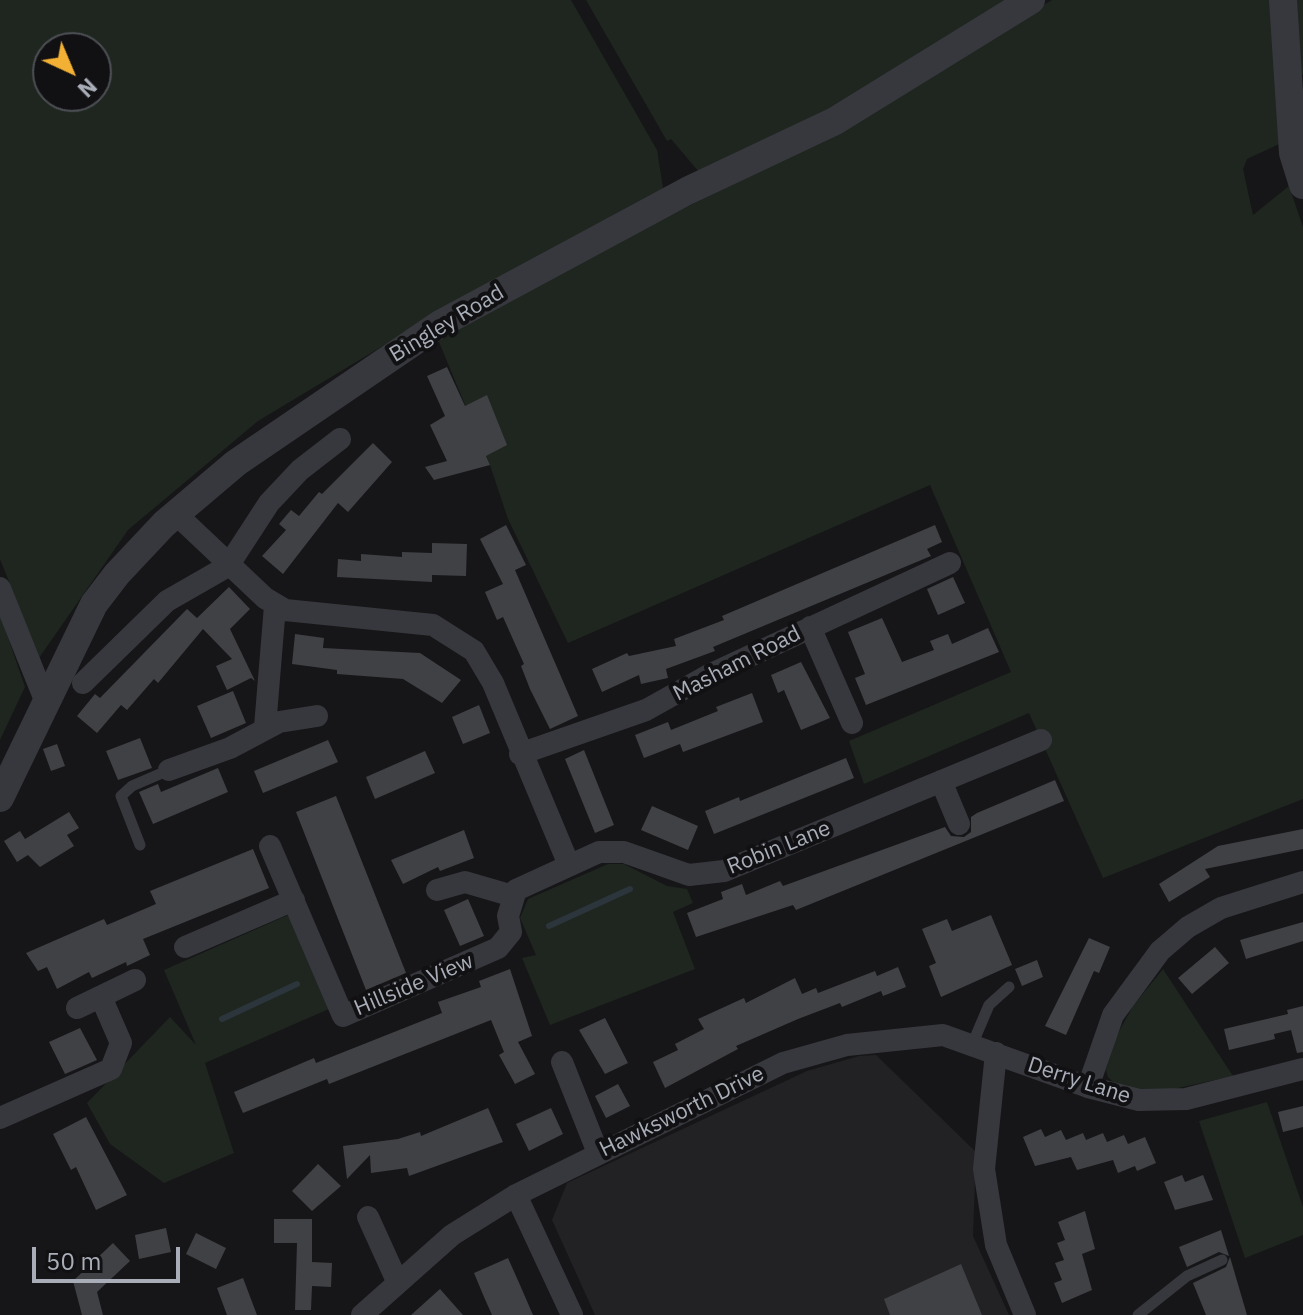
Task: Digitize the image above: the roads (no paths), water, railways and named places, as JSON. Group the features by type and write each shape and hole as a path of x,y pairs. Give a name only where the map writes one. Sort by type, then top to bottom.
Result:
{"street":[{"name":"Bingley Road","path":"0,798 94,604 117,574 176,514 266,441 440,324 687,191 835,121 1031,0"},
{"path":"1283,0 1293,153 1303,185"},
{"path":"83,683 167,601 228,566 269,503 300,470 340,439"},
{"path":"176,514 228,566 275,606 296,613 419,622 455,636 483,663 569,865 525,884 513,896 465,882 437,890"},
{"name":"Masham Road","path":"520,754 646,710 707,676 950,563"},
{"path":"0,588 45,700"},
{"path":"265,727 275,606"},
{"path":"810,627 852,723"},
{"path":"169,770 230,748 265,727 291,718 317,716"},
{"name":"Robin Lane","path":"569,865 612,849 689,875 707,875 738,866 1041,740"},
{"path":"941,781 959,824"},
{"name":"Hillside View","path":"270,846 343,1016 498,948 511,932 508,916 513,896"},
{"path":"1088,1087 1113,1015 1160,951 1188,927 1221,908 1303,882"},
{"path":"185,947 294,900"},
{"path":"77,1008 135,980"},
{"path":"0,1118 111,1069 121,1043 101,997"},
{"name":"Hawksworth Drive","path":"362,1315 452,1235 516,1195 783,1063 847,1045 943,1035 996,1053"},
{"path":"996,1053 984,1169 996,1245 1025,1315"},
{"name":"Derry Lane","path":"996,1053 1088,1087 1139,1100 1186,1099 1303,1069"},
{"path":"562,1062 598,1153"},
{"path":"516,1195 572,1315"},
{"path":"368,1217 397,1281"}],"lane":[{"path":"140,845 121,796 132,786 169,770"},
{"path":"972,1045 989,1005 1009,987"},
{"path":"1138,1315 1187,1276 1222,1260"}],"waterway":[{"path":"549,926 630,889"},
{"path":"222,1019 297,984"}]}
